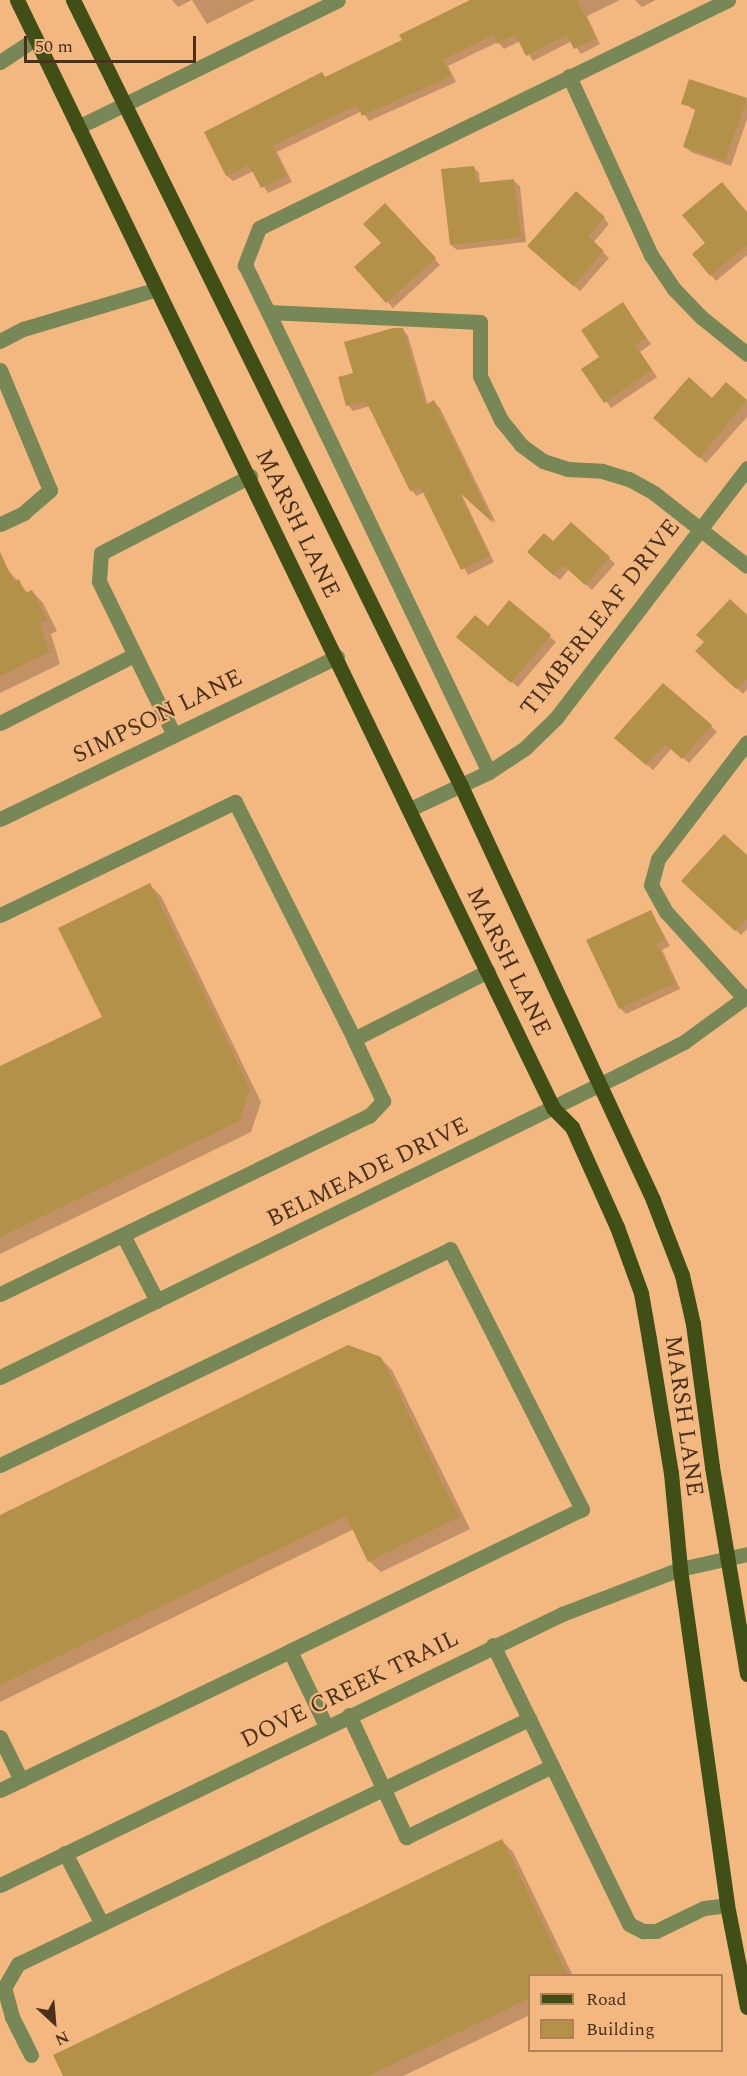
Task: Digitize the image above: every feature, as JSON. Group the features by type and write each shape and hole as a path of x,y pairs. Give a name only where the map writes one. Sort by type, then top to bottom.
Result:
{"main road":[{"name":"MARSH LANE","path":"17,0 154,290 250,476 553,1108 572,1127 617,1227 641,1293 671,1473 680,1569 727,1905 747,2007"},
{"name":"MARSH LANE","path":"73,0 461,786 652,1200 682,1275 693,1324 747,1674"}],"street":[{"path":"78,127 310,6 338,0"},
{"path":"489,772 245,264 259,228 728,0"},
{"path":"0,62 36,38"},
{"path":"569,76 651,255 674,289 701,318 747,354"},
{"path":"0,340 23,329 154,290"},
{"path":"268,312 480,322 480,376 501,420 521,445 543,461 559,466 602,471 628,479 654,493 699,531 747,566"},
{"path":"0,370 50,490 24,513 0,524"},
{"name":"TIMBERLEAF DRIVE","path":"410,809 489,772 525,748 556,718 747,468"},
{"path":"173,734 99,581 101,553 250,476"},
{"path":"0,723 134,655"},
{"name":"SIMPSON LANE","path":"0,819 337,657"},
{"path":"746,997 666,912 651,885 658,859 747,742"},
{"path":"0,915 235,802 354,1038 383,1101 369,1116 0,1294"},
{"path":"354,1038 488,971"},
{"name":"BELMEADE DRIVE","path":"0,1377 684,1042 746,997"},
{"path":"123,1235 157,1301"},
{"path":"0,1465 450,1248 582,1509 0,1790"},
{"name":"DOVE CREEK TRAIL","path":"0,1885 493,1645 680,1569 747,1554"},
{"path":"493,1645 629,1924 643,1931 656,1931 705,1908 727,1905"},
{"path":"290,1651 326,1726"},
{"path":"348,1715 406,1837 552,1766"},
{"path":"31,2055 12,2017 4,1988 18,1964 530,1719"},
{"path":"0,1737 21,1780"},
{"path":"65,1853 102,1924"}],"building":[{"path":"470,0 577,0 596,38 574,49 567,35 526,56 515,34 497,44 493,35 443,60 451,76 362,116 357,105 272,146 287,176 261,188 249,165 226,176 204,132 322,72 325,77 402,40 399,35"},
{"path":"689,79 747,98 725,161 683,147 696,108 681,104"},
{"path":"474,166 476,183 514,179 521,237 450,245 441,169"},
{"path":"722,182 747,212 747,245 710,276 692,254 705,243 682,215"},
{"path":"576,191 605,217 588,236 604,251 573,286 527,246"},
{"path":"385,203 436,258 386,303 354,267 381,243 363,224"},
{"path":"623,302 646,338 635,345 652,370 604,403 581,369 599,357 581,330"},
{"path":"393,328 403,328 425,405 434,400 493,523 459,492 490,556 461,570 420,486 410,491 366,401 346,406 338,377 353,373 344,342"},
{"path":"689,377 712,398 726,382 747,400 699,458 653,418"},
{"path":"571,522 610,557 585,585 563,565 553,575 527,552 544,533 553,541"},
{"path":"0,552 14,582 19,579 25,593 32,590 47,620 40,623 49,652 0,676"},
{"path":"730,599 747,615 747,678 736,689 695,651 704,642 696,635"},
{"path":"509,600 551,635 511,683 456,637 475,615 488,626"},
{"path":"663,683 712,725 682,759 665,744 646,765 614,738"},
{"path":"724,834 747,855 747,918 735,931 681,881"},
{"path":"150,883 250,1089 239,1121 0,1237 0,1066 102,1017 58,928"},
{"path":"651,910 665,940 657,944 675,983 619,1009 586,940"},
{"path":"348,1345 381,1357 459,1517 368,1562 346,1516 0,1685 0,1515"},
{"path":"502,1839 567,1974 528,1974 528,1999 368,2076 63,2076 53,2055"}]}
